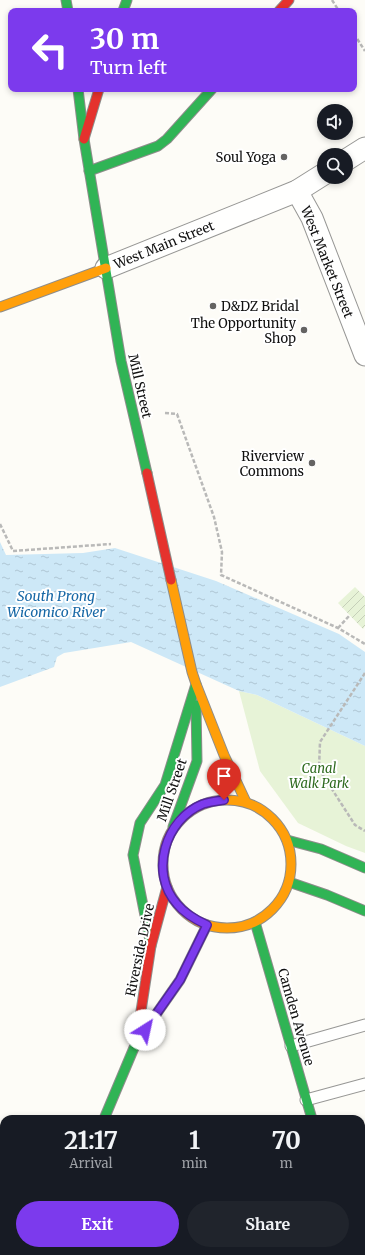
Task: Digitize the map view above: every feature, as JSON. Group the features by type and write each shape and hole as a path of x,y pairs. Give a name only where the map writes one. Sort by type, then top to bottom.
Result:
{"main road":[{"path":"282,8 289,0"},
{"name":"Mill Street","path":"78,92 84,139 120,361 163,541 192,672 224,755 246,802"},
{"path":"84,139 98,92"},
{"path":"89,171 158,146 167,139 209,92"},
{"name":"West Main Street","path":"0,307 106,268"},
{"path":"151,946 133,855 140,823 165,785 196,684"},
{"name":"Mill Street","path":"171,832 197,761 196,684"},
{"path":"224,800 246,802 263,810 277,823 287,840 292,861 289,882 281,899 270,912 255,922 240,927 223,928 207,925 190,917 176,904 167,887 163,869 164,850 171,832 185,816 203,804 224,800"},
{"path":"287,840 321,849 365,868"},
{"path":"289,882 365,910"},
{"name":"Riverside Drive","path":"136,1043 151,946 167,887"},
{"name":"Camden Avenue","path":"255,922 311,1115"},
{"name":"Riverside Drive","path":"106,1115 136,1043 180,980 207,925"}],"street":[{"path":"353,156 365,148"},
{"name":"West Main Street","path":"106,268 297,192 317,179"},
{"name":"West Market Street","path":"297,192 312,218 365,355"}],"lane":[{"path":"291,1046 365,1025"},
{"path":"306,1100 365,1084"}],"path":[{"path":"357,39 365,51"},
{"path":"165,413 177,414 214,518 222,552 221,575 349,633 365,644"},
{"path":"0,524 13,550 111,544"},
{"path":"338,628 350,615"},
{"path":"365,673 320,742 320,769 355,824 365,831"}],"green space":[{"path":"355,587 365,597 365,626 363,629 338,603"},
{"name":"Canal Walk Park","path":"239,691 257,695 365,746 365,853 346,846 298,823 260,771"}],"water":[{"name":"South Prong Wicomico River","path":"0,542 6,555 83,553 115,548 216,581 339,634 365,652 365,746 257,695 239,691 131,642 64,653 57,657 54,667 0,687"}],"traffic: fast":[{"path":"66,0 67,8"},
{"path":"124,8 127,0"},
{"path":"78,92 84,139 121,361 147,473"},
{"path":"89,171 158,146 167,139 209,92"},
{"path":"151,946 133,855 140,823 165,785 196,684"},
{"path":"173,827 197,761 196,705"},
{"path":"287,840 321,849 365,868"},
{"path":"289,882 327,895 365,911"},
{"path":"255,922 311,1115"},
{"path":"106,1115 136,1043 180,980 207,925"}],"traffic: slow":[{"path":"0,307 106,268"},
{"path":"171,580 196,684 224,755 246,802"},
{"path":"221,800 233,800 246,803 263,811 276,823 288,845 291,864 290,876 286,888 280,900 268,913 246,925 233,928 221,928 208,925 191,917 178,905 166,883 163,870 163,858 166,845 174,828 186,815 208,803 221,800"}],"traffic: jam":[{"path":"282,8 289,0"},
{"path":"84,139 98,92"},
{"path":"147,473 171,580"},
{"path":"137,1037 151,946 167,887"}],"place":[{"name":"Soul Yoga","path":"284,157"},
{"name":"D&DZ Bridal","path":"213,306"},
{"name":"The Opportunity Shop","path":"304,330"},
{"name":"Riverview Commons","path":"312,463"}],"route":[{"path":"145,1030 180,980 207,925 190,917 176,904 167,887 163,869 164,850 171,832 185,816 203,804 224,800"}]}
